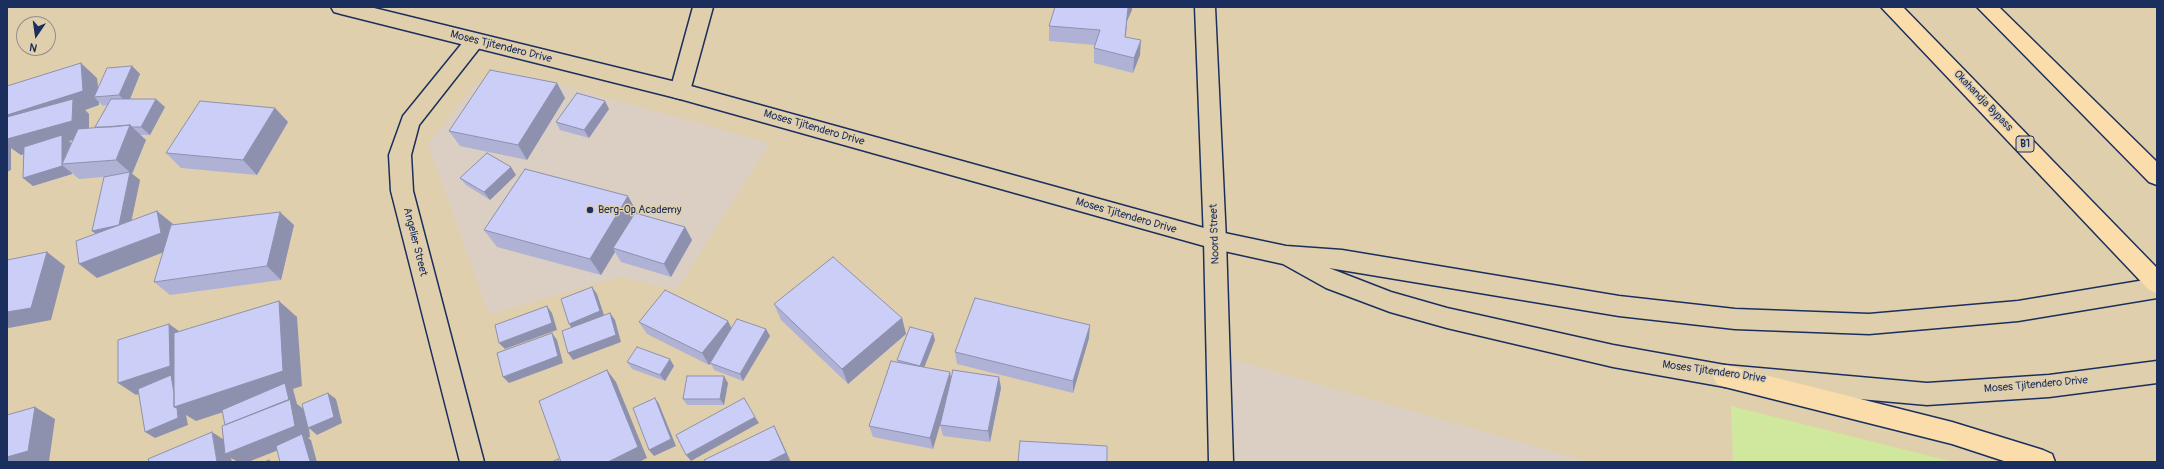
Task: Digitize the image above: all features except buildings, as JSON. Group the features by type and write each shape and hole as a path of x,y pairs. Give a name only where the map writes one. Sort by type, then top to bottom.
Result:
{"highway":[{"name":"Okahandja Bypass","path":"1891,7 2157,283"},
{"path":"1987,7 2157,176"},
{"path":"1725,376 1952,433 2043,462"}],"main road":[{"name":"Moses Tjitendero Drive","path":"341,7 680,91 1215,240 1286,256 1342,259 1619,306 1735,319 1869,324 2018,311 2157,288"},
{"path":"680,91 703,7"},
{"name":"Noord Street","path":"1205,7 1215,240 1221,462"},
{"name":"Angelier Street","path":"472,462 402,191 400,155 410,122 475,41"},
{"name":"Moses Tjitendero Drive","path":"1286,256 1334,281 1397,304 1447,318 1613,356 1725,376 1927,394 2049,386 2157,372"}],"shaded area":[{"name":"Berg-Op Academy","path":"525,75 770,143 677,290 619,277 489,315 428,144 475,84"},
{"path":"1218,355 1590,462 1221,462"}],"green space":[{"path":"1731,406 1953,462 1733,462"}],"place":[{"name":"Berg-Op Academy","path":"590,210"}]}
